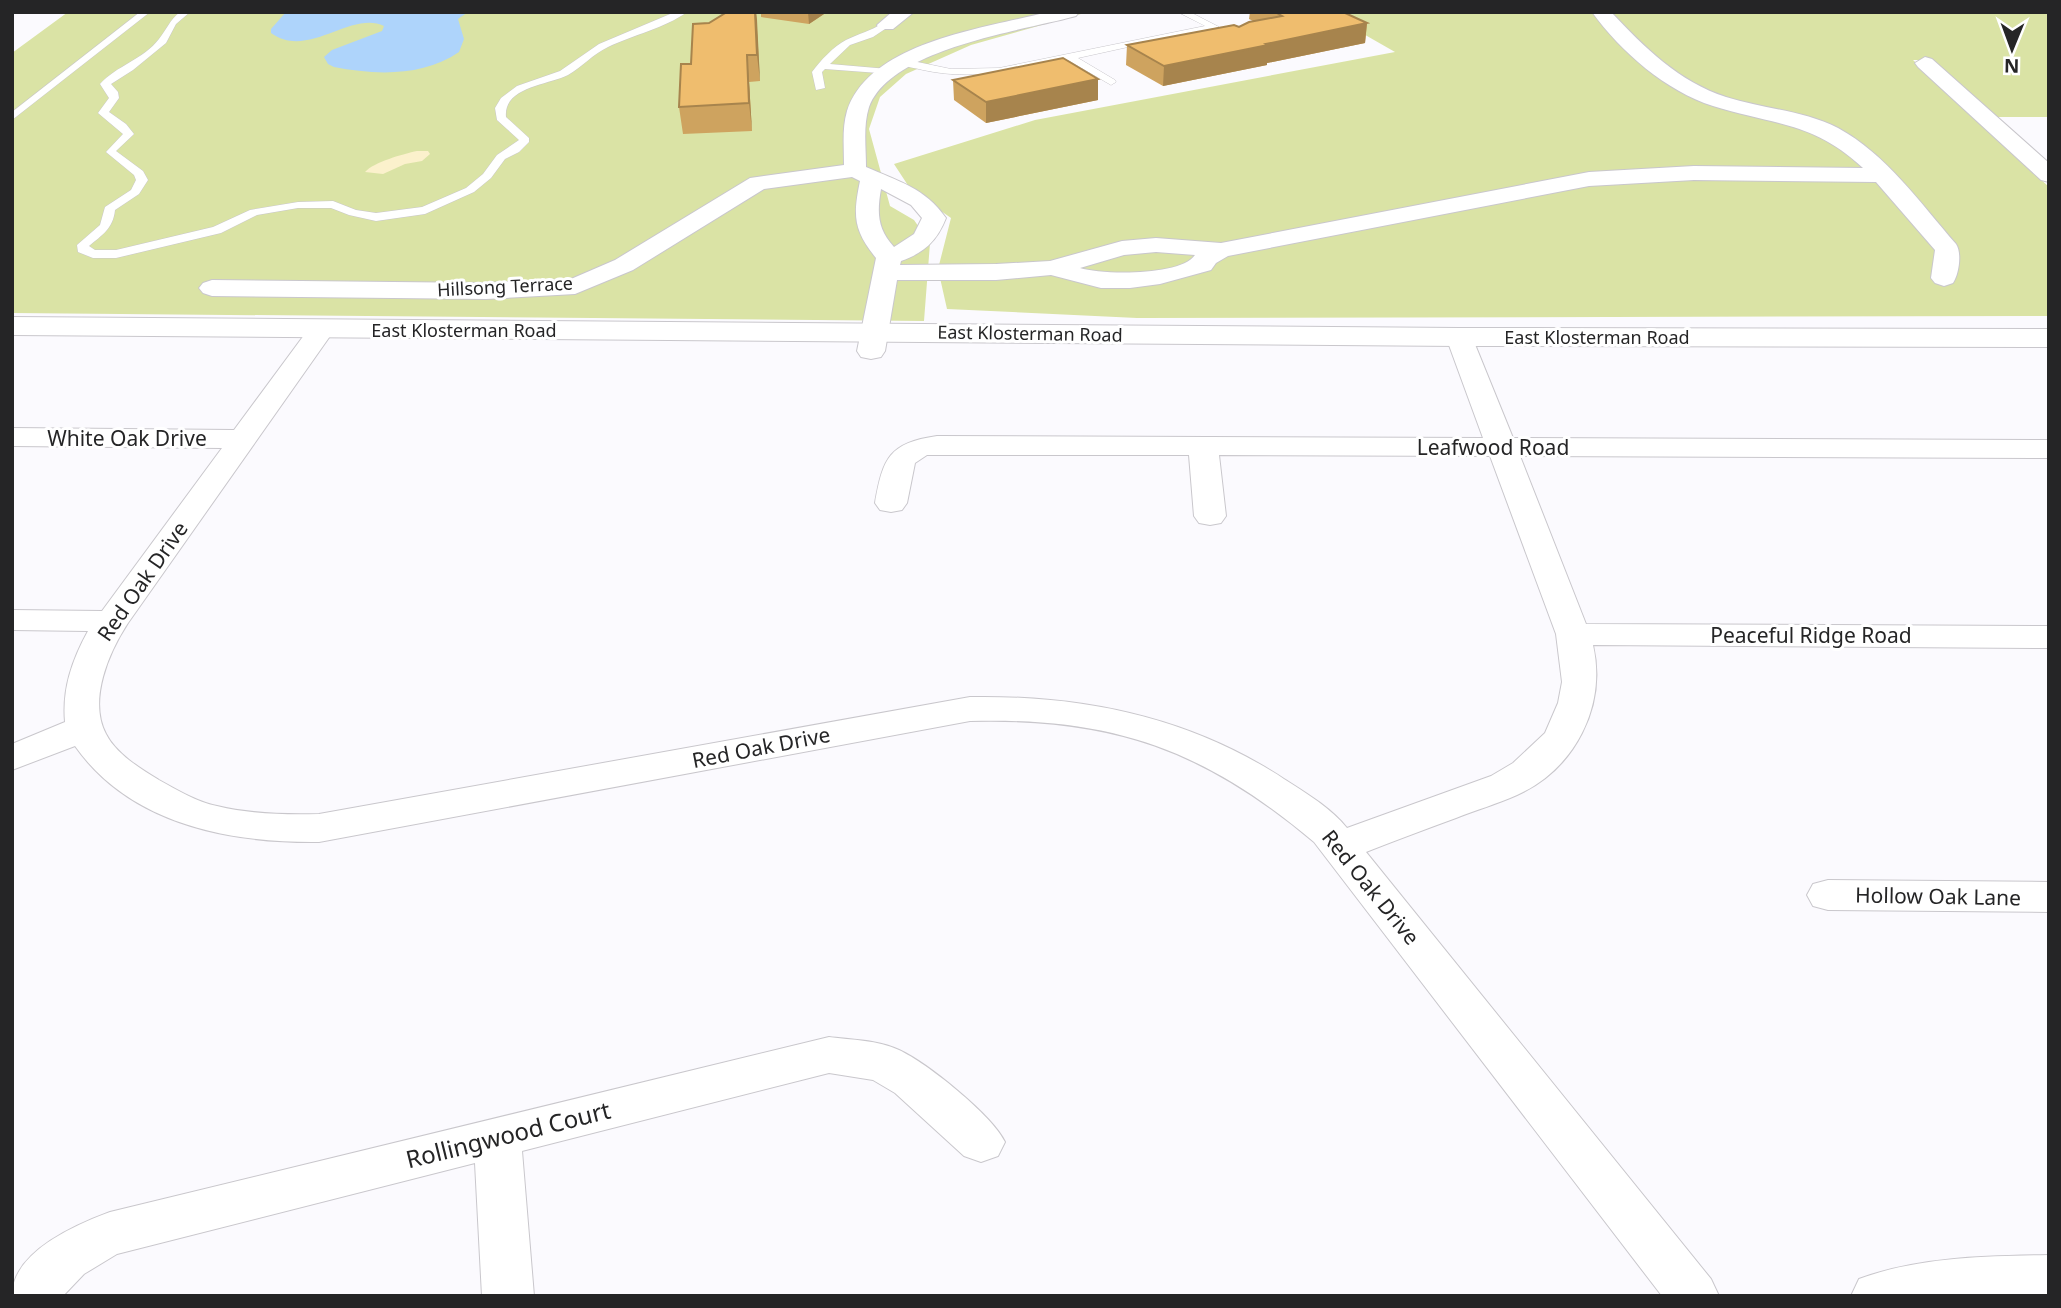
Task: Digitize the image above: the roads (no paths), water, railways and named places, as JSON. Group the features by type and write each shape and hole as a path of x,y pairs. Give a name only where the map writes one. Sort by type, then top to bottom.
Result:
{"main road":[{"name":"East Klosterman Road","path":"12,326 314,339"},
{"name":"East Klosterman Road","path":"1463,346 2049,338"},
{"name":"East Klosterman Road","path":"12,347 314,339 873,341 1463,346 2049,358"}],"street":[{"path":"886,25 905,12"},
{"path":"873,341 888,265 868,231 858,112 861,102 895,67 934,47 1031,17 1070,12"},
{"path":"1601,12 1625,38 1688,87 1705,96 1809,124 1832,133 1854,148 1947,249 1944,278"},
{"path":"1925,63 2049,175"},
{"path":"1051,268 1088,278 1127,280 1202,265 1214,254 1589,179 1637,174 1693,173 1881,175"},
{"path":"864,175 915,196 928,205 934,218 928,236 888,265"},
{"name":"Hillsong Terrace","path":"212,288 486,291 575,286 624,265 758,183 864,175"},
{"path":"867,216 898,214 934,218"},
{"path":"888,265 996,272 1051,268 1087,256 1136,247 1194,246 1214,254"},
{"path":"1136,247 1154,262 1156,273"},
{"name":"Red Oak Drive","path":"314,339 97,644 88,670 83,721 94,746 130,779 169,803 211,819 300,828 340,826 942,714 995,707 1059,711 1123,722 1176,737 1206,750 1272,788 1317,822 1340,846 1693,1296"},
{"path":"1340,846 1505,785 1544,761 1565,734 1577,698 1578,663 1573,634 1463,346"},
{"name":"White Oak Drive","path":"12,437 241,439"},
{"name":"Leafwood Road","path":"891,503 902,457 915,448 937,445 2049,449"},
{"path":"1203,445 1210,516"},
{"path":"12,620 112,621"},
{"name":"Peaceful Ridge Road","path":"1573,634 2049,637"},
{"path":"12,758 85,728"},
{"name":"Hollow Oak Lane","path":"1828,895 2049,897"},
{"name":"Rollingwood Court","path":"33,1296 49,1273 75,1249 110,1234 829,1055 883,1063 911,1080 981,1142"},
{"path":"497,1137 508,1296"},
{"path":"1877,1296 1936,1283 2049,1278"}],"lane":[{"path":"12,117 146,12"},
{"path":"186,12 172,23 163,41 105,84 113,92 114,98 103,113 129,134 111,149 111,152 139,173 142,180 135,192 109,209 105,227 83,245 83,251 116,254 204,234 245,216 277,208 333,204 353,213 376,217 414,213 445,203 479,183 501,157 515,150 525,140 501,118 500,108 512,94 533,83 574,69 603,46 668,21 683,12"},
{"path":"822,66 895,67 969,74 1218,30 1182,12"},
{"path":"820,88 817,72 822,66 847,43 870,35 886,25"},
{"path":"1069,56 1111,82"}],"water":[{"path":"286,12 468,12 458,19 464,39 459,52 430,66 414,70 366,72 334,67 328,64 324,57 332,50 382,31 384,26 358,24 314,38 285,40 271,33 271,29"}]}
